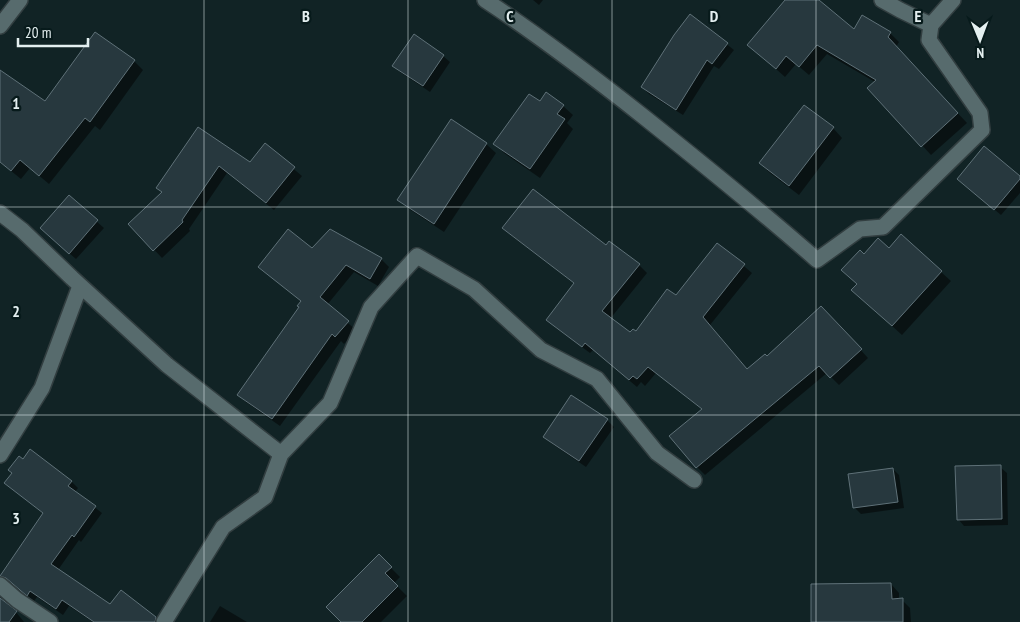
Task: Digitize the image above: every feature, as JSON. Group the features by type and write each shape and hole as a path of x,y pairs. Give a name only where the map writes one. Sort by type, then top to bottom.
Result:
{"street":[{"path":"0,26 20,0"},
{"path":"485,0 532,31 624,102 742,195 817,260 860,229 883,227 982,130 980,113 929,40 931,25 953,0"},
{"path":"882,0 931,25"},
{"path":"0,213 22,230 167,365 281,454"},
{"path":"164,622 223,528 265,497 281,454 330,403 371,307 417,256 474,289 541,350 597,379 657,453 694,480"},
{"path":"0,456 42,388 80,286"},
{"path":"0,585 17,600 50,622"}],"building":[{"path":"785,0 819,0 854,29 862,15 891,32 888,37 958,113 921,147 867,88 876,80 817,45 799,67 786,56 776,69 747,45"},
{"path":"690,14 728,43 712,64 707,60 676,110 641,87 674,35"},
{"path":"95,32 135,60 90,122 85,118 39,176 20,160 11,171 0,162 0,70 45,101"},
{"path":"414,34 444,55 423,86 392,66"},
{"path":"546,92 564,105 557,114 565,119 530,169 493,144 529,94 540,101"},
{"path":"804,105 834,127 789,186 759,163"},
{"path":"451,119 487,143 434,224 397,200"},
{"path":"198,127 250,162 265,143 295,167 266,203 219,166 182,220 183,222 153,251 128,224 162,192 156,188"},
{"path":"984,146 1020,176 1020,179 994,210 957,179"},
{"path":"533,189 606,245 609,241 640,264 602,311 630,332 633,329 636,331 667,289 676,295 717,243 745,264 703,317 747,369 765,354 767,356 821,306 862,349 830,378 819,366 696,468 669,436 702,409 648,367 637,379 633,376 629,380 585,343 582,347 546,320 574,283 502,228"},
{"path":"69,195 98,220 69,254 40,228"},
{"path":"288,229 312,248 330,229 382,258 370,279 346,265 320,297 349,321 335,337 332,334 272,419 237,395 299,307 297,306 301,301 258,267"},
{"path":"901,234 942,271 892,326 851,290 857,284 841,270 860,250 864,254 878,238 889,248"},
{"path":"571,395 608,419 579,461 543,437"},
{"path":"30,449 72,481 68,486 96,506 74,537 72,535 51,564 110,604 121,590 156,617 155,622 94,622 62,600 56,609 30,591 27,596 6,578 0,576 43,513 4,483 12,473 8,470 19,456 23,459"},
{"path":"1001,465 1002,519 957,520 955,466"},
{"path":"893,468 898,502 853,508 848,474"},
{"path":"379,554 392,567 385,573 398,586 362,622 341,622 326,607"},
{"path":"891,583 892,599 903,598 903,622 811,622 811,584"},
{"path":"0,598 17,611 9,622 0,622"}]}
